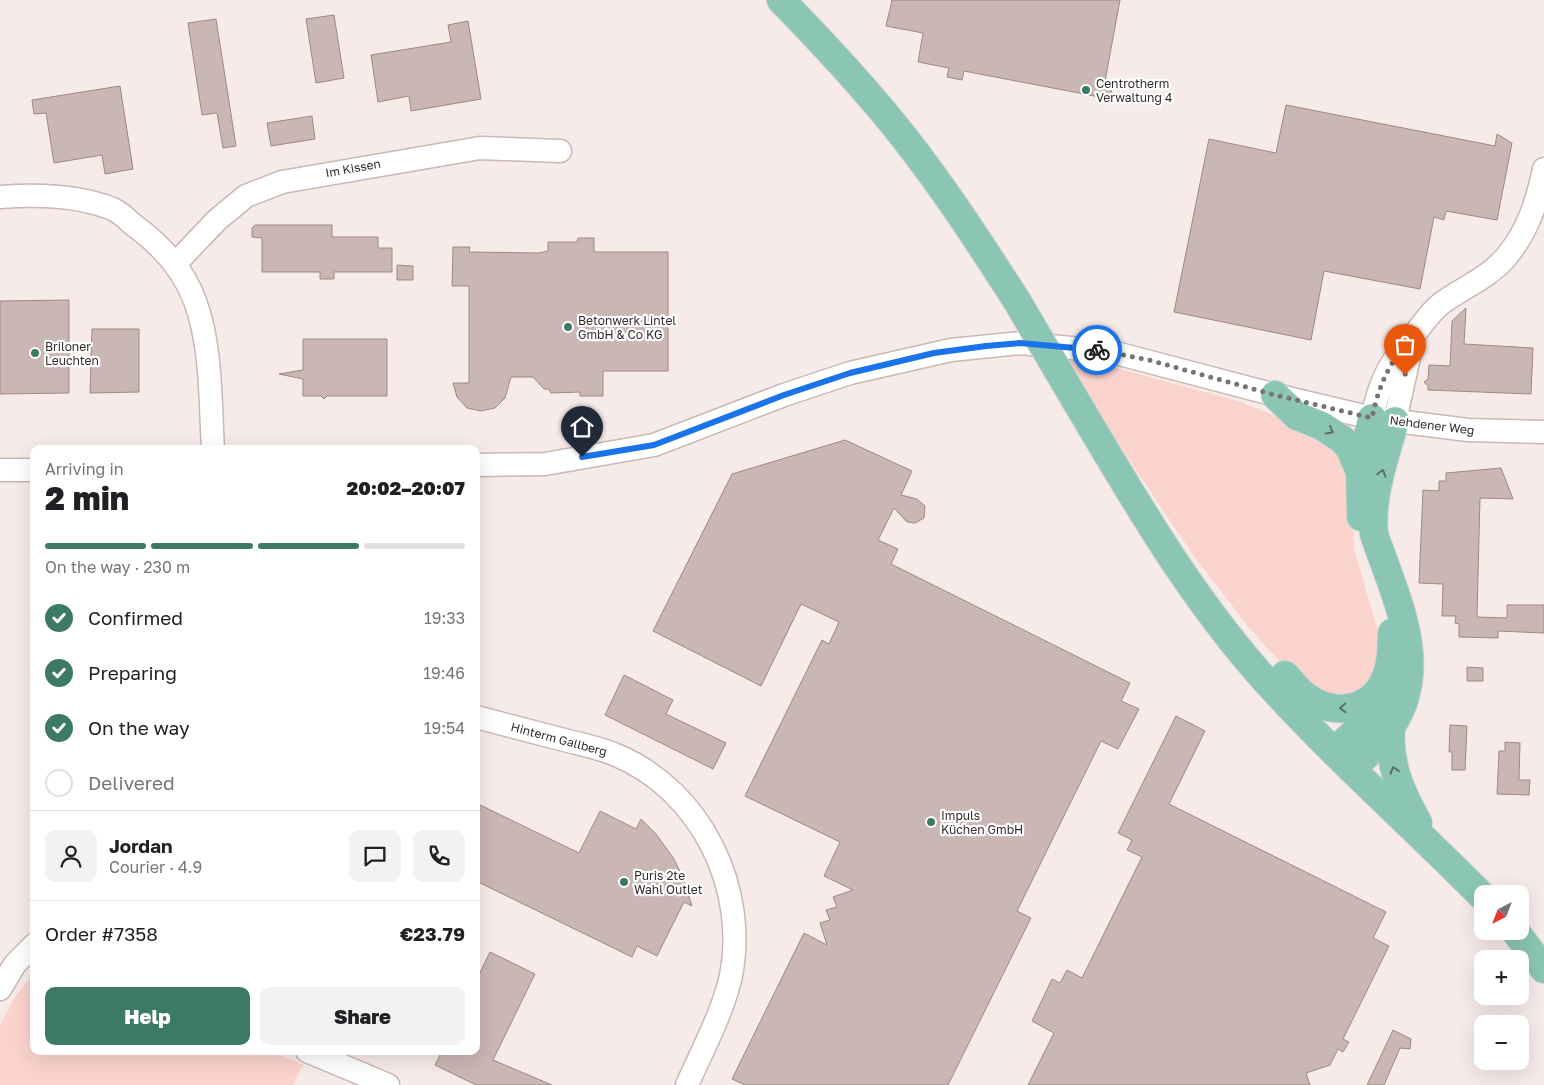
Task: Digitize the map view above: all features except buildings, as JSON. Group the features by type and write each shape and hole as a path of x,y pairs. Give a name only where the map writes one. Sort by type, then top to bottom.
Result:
{"main road":[{"path":"781,0 815,34 903,136 973,233 1017,301 1165,549 1204,605 1274,689 1474,888"},
{"path":"1275,395 1297,416 1328,429 1343,440 1350,449 1360,472 1362,537 1400,658 1396,688 1391,698 1375,714 1344,760"},
{"path":"1360,472 1384,420"},
{"path":"1384,420 1375,496 1374,534 1408,637 1411,676 1408,691 1391,728 1389,745 1395,774 1411,811 1431,845"},
{"path":"1233,641 1285,675 1306,696 1320,705 1340,710 1355,707 1365,702 1381,686 1391,659 1392,633"},
{"path":"1344,760 1391,728"},
{"path":"1522,940 1544,969"}],"street":[{"name":"Im Kissen","path":"176,264 217,220 246,196 282,182 480,148 560,150"},
{"path":"1384,420 1418,329 1441,303 1481,279 1506,257 1524,234 1535,209 1544,169"},
{"path":"0,196 78,199 114,210 149,236 176,264 195,301 206,349 213,445"},
{"name":"Nehdener Weg","path":"480,464 545,464 654,445 784,395 850,373 951,350 1020,343 1112,352 1275,395 1384,420 1468,430 1544,432"},
{"path":"0,470 30,470"},
{"name":"Hinterm Gallberg","path":"480,719 604,750 629,761 656,777 673,792 710,841 720,862 732,907 734,957 724,1000 687,1085"},
{"path":"0,990 15,964 30,949"},
{"path":"317,1055 388,1085"}],"shaded area":[{"path":"0,0 1544,0 1544,1085 0,1085"},
{"path":"1068,360 1102,364 1241,402 1308,429 1341,453 1353,495 1354,549 1382,645 1381,671 1364,692 1344,701 1295,678 1250,629 1194,556 1101,418"},
{"path":"30,977 30,1055 281,1055 303,1065 293,1085 0,1085 0,1025 15,997"}],"way so far":[{"path":"1097,350 1149,360 1275,395 1372,418 1376,397 1389,366 1418,329 1412,341 1405,375"}],"place":[{"name":"Centrotherm Verwaltung 4","path":"1086,90"},
{"name":"Betonwerk Lintel GmbH & Co KG","path":"568,327"},
{"name":"Briloner Leuchten","path":"35,353"},
{"name":"Impuls Küchen GmbH","path":"931,822"},
{"name":"Puris 2te Wahl Outlet","path":"624,882"}],"route":[{"path":"582,457 654,445 784,395 850,373 934,353 1020,343 1097,350"}]}
